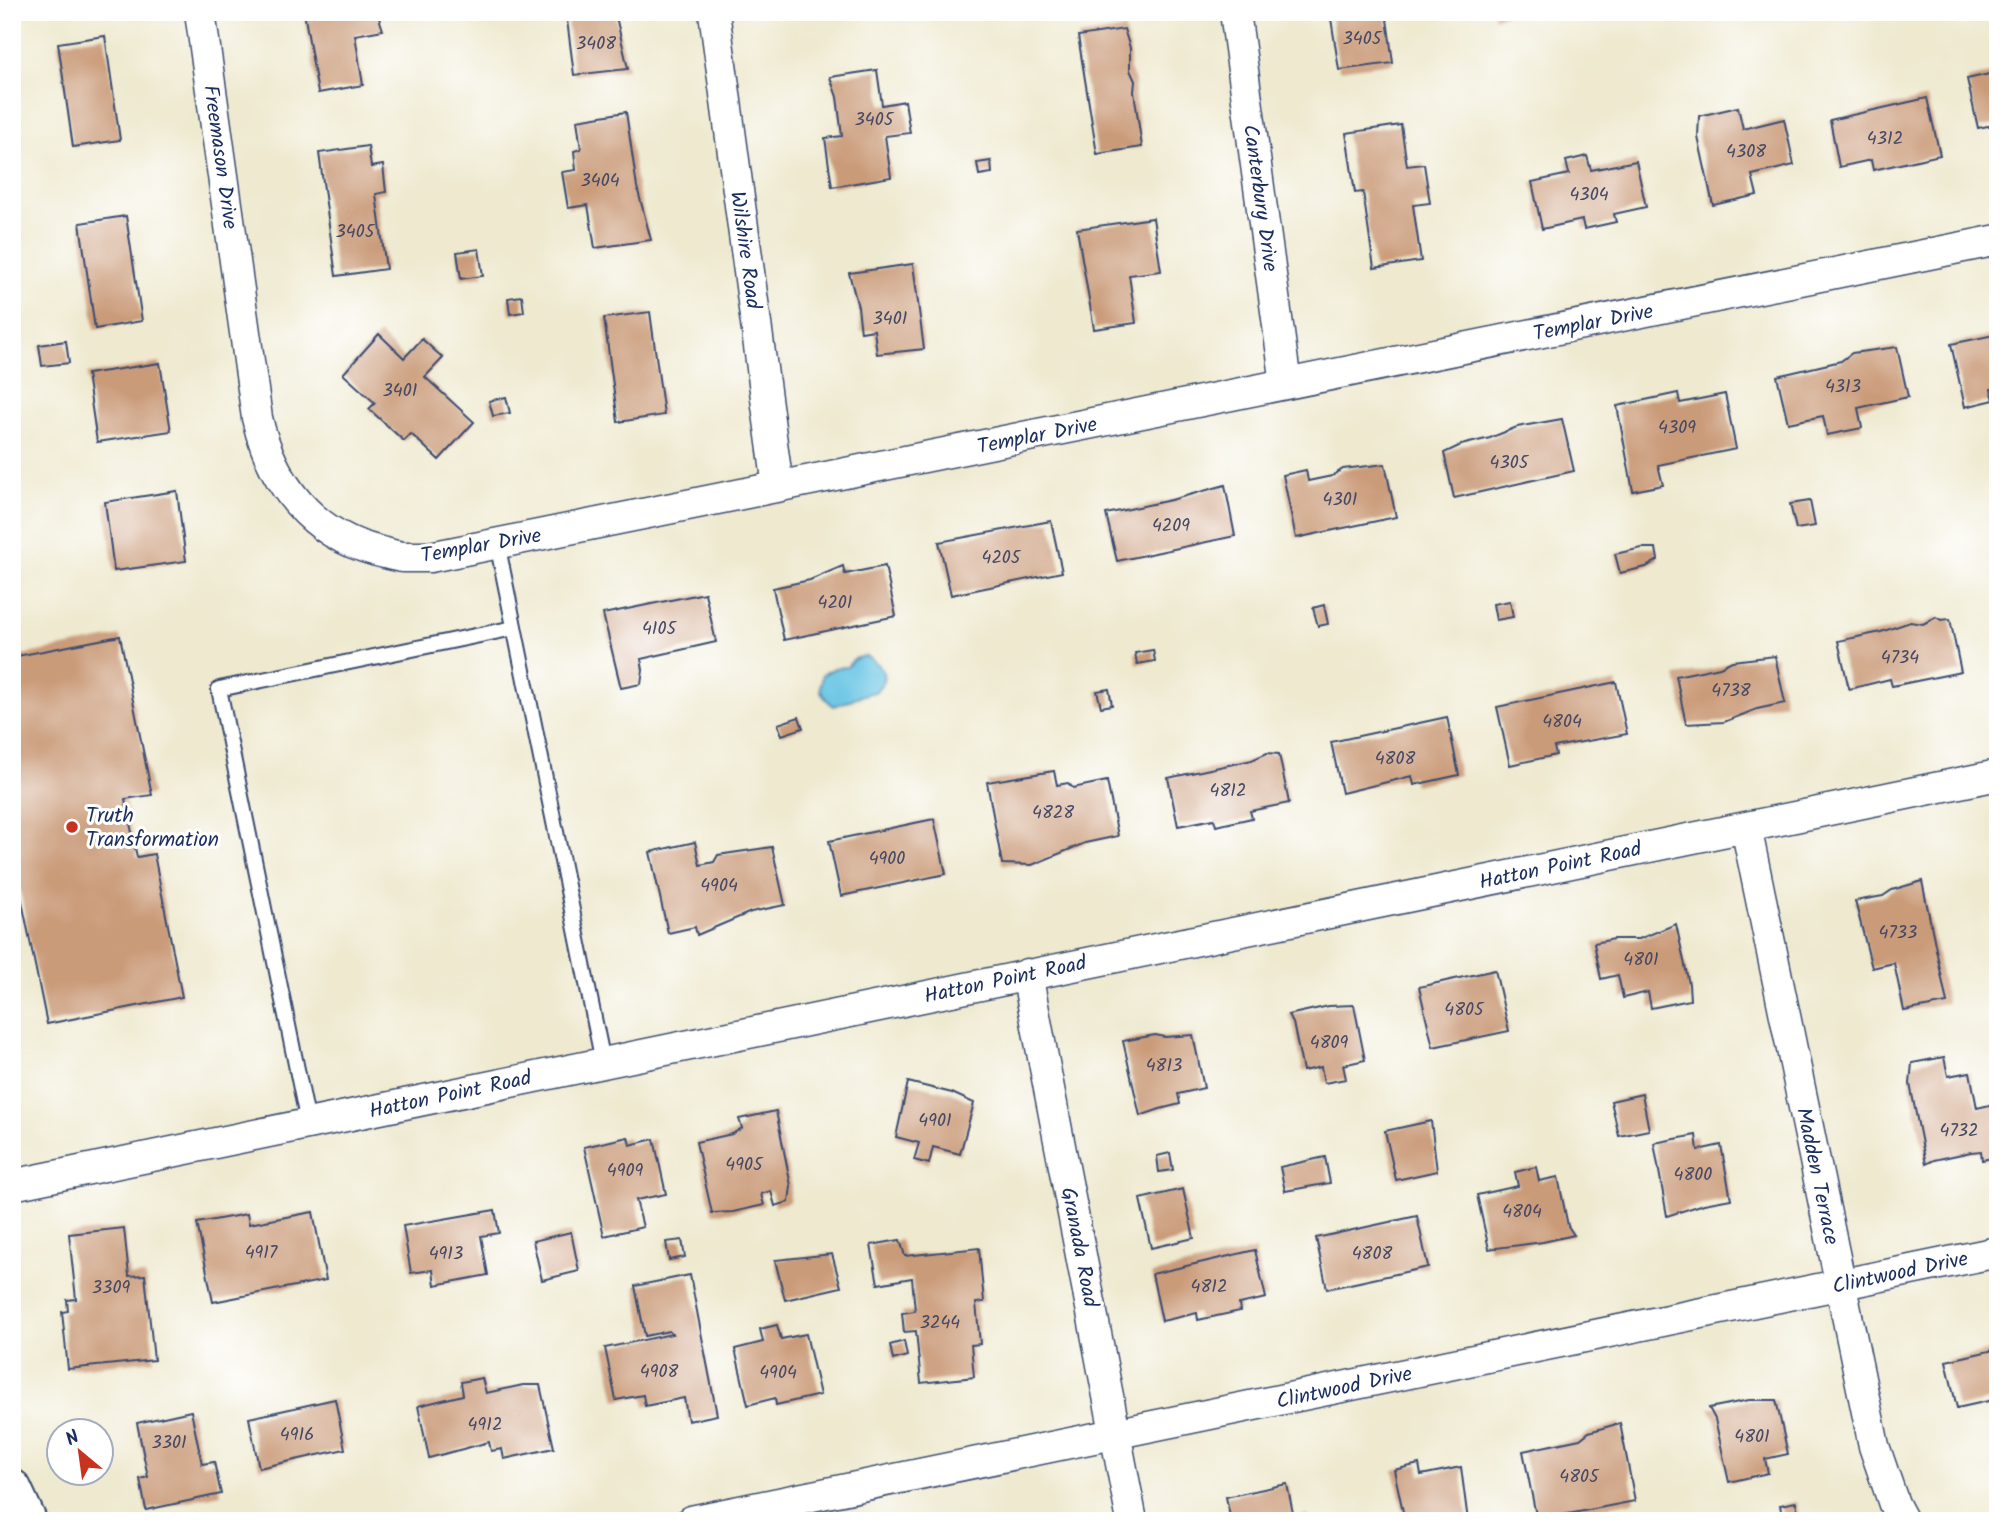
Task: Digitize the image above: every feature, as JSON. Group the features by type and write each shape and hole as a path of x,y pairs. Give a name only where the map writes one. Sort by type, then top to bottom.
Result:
{"main road":[{"path":"12,1489 27,1521"}],"street":[{"name":"Freemason Drive","path":"200,12 241,302"},
{"name":"Wilshire Road","path":"714,12 778,487"},
{"name":"Canterbury Drive","path":"1235,12 1286,384"},
{"name":"Templar Drive","path":"241,302 262,440 276,474 298,504 325,528 358,546 401,556 430,557 1998,240"},
{"name":"Hatton Point Road","path":"12,1185 1998,775"},
{"name":"Madden Terrace","path":"1746,827 1874,1446 1894,1504 1903,1521"},
{"name":"Granada Road","path":"1027,974 1132,1521"},
{"name":"Clintwood Drive","path":"691,1521 1998,1252"}],"lane":[{"path":"497,543 603,1062"},
{"path":"308,1123 219,689 514,628"}],"water":[{"path":"865,656 881,669 884,677 882,684 875,692 834,706 821,692 823,674 835,668 847,667 854,659"}],"building":[{"path":"304,12 377,12 383,30 355,35 363,85 318,93"},
{"path":"566,12 615,12 628,69 574,75"},
{"path":"1330,12 1386,12 1393,63 1339,70"},
{"path":"1493,12 1510,12 1510,13 1494,18"},
{"path":"1124,29 1130,48 1130,70 1135,81 1134,92 1142,147 1097,154 1078,36"},
{"path":"105,36 120,140 73,147 58,43"},
{"path":"877,70 882,105 905,101 910,133 885,136 891,177 832,187 825,138 842,136 837,97 830,77"},
{"path":"1998,72 1998,124 1978,128 1967,79"},
{"path":"1927,98 1940,155 1873,170 1871,160 1839,167 1830,120"},
{"path":"1738,107 1743,129 1784,119 1794,165 1752,175 1757,195 1713,205 1698,137 1699,116"},
{"path":"626,112 637,187 651,240 595,248 588,205 568,208 562,172 576,170 574,151 581,149 577,120"},
{"path":"1401,125 1407,166 1424,164 1430,203 1413,205 1421,261 1374,268 1363,192 1355,193 1346,133"},
{"path":"368,146 371,167 383,165 386,192 376,194 386,269 336,276 319,153"},
{"path":"1587,156 1591,170 1636,161 1646,207 1614,214 1616,222 1584,229 1582,220 1542,229 1532,182 1569,174 1566,161"},
{"path":"991,161 992,173 979,175 977,163"},
{"path":"126,216 142,321 95,329 80,223"},
{"path":"1153,218 1161,271 1129,275 1136,323 1094,329 1077,229"},
{"path":"479,249 483,276 461,279 457,252"},
{"path":"913,264 924,349 877,354 874,330 861,332 849,273"},
{"path":"522,296 524,312 510,314 508,298"},
{"path":"650,312 664,415 618,422 604,318"},
{"path":"1998,326 1998,388 1991,389 1994,400 1965,407 1951,344 1994,335 1993,327"},
{"path":"379,334 404,358 422,339 443,358 425,377 474,422 439,460 411,434 404,441 369,409 375,403 343,374"},
{"path":"66,341 69,363 42,366 39,345"},
{"path":"1897,347 1908,397 1858,408 1862,428 1827,435 1823,416 1788,423 1777,376 1841,361 1852,353"},
{"path":"160,363 171,431 97,442 87,374"},
{"path":"1678,393 1680,403 1725,394 1736,449 1658,465 1663,485 1633,491 1617,406"},
{"path":"506,397 510,413 493,416 489,401"},
{"path":"1562,419 1574,471 1454,498 1444,453 1517,427"},
{"path":"1385,464 1396,517 1296,538 1283,475 1306,470 1308,481 1332,476 1343,469"},
{"path":"1225,485 1235,536 1117,561 1106,514"},
{"path":"177,491 186,561 114,571 105,502"},
{"path":"1810,501 1815,526 1796,529 1790,504"},
{"path":"1051,521 1062,572 951,595 939,542"},
{"path":"1656,548 1658,560 1646,567 1620,573 1615,554"},
{"path":"843,566 845,574 885,566 896,616 784,640 773,588 810,580"},
{"path":"705,593 716,642 641,659 641,684 621,688 603,614"},
{"path":"1510,601 1513,617 1496,620 1493,604"},
{"path":"1324,605 1328,624 1318,626 1313,608"},
{"path":"1936,617 1941,620 1950,619 1961,672 1892,686 1890,679 1849,689 1838,641 1881,632 1910,622 1923,624"},
{"name":"Truth Transformation","path":"120,636 152,795 125,799 137,857 154,854 182,997 47,1024 18,882 12,883 12,657"},
{"path":"1153,650 1155,661 1137,664 1135,653"},
{"path":"1775,656 1785,703 1757,709 1724,722 1686,724 1676,676 1720,667 1732,661"},
{"path":"1616,682 1627,734 1554,747 1556,755 1510,765 1497,707"},
{"path":"1109,689 1112,705 1101,707 1097,691"},
{"path":"799,717 803,728 782,735 778,724"},
{"path":"1447,717 1459,775 1414,785 1412,776 1342,793 1331,742"},
{"path":"1267,753 1279,754 1289,803 1250,811 1252,818 1216,826 1214,819 1178,826 1168,778 1252,760"},
{"path":"1054,771 1057,785 1068,783 1073,788 1107,781 1118,836 1085,843 1032,865 1002,864 987,782"},
{"path":"934,819 946,874 841,896 829,841"},
{"path":"695,842 700,865 714,862 718,855 772,847 785,905 751,912 697,935 695,927 668,933 650,852"},
{"path":"1922,881 1947,1003 1904,1011 1894,963 1872,968 1855,901 1883,896 1892,890"},
{"path":"1676,924 1690,1000 1651,1008 1648,992 1623,998 1618,975 1601,979 1594,943 1614,939 1639,939"},
{"path":"1495,970 1509,1031 1433,1047 1419,987"},
{"path":"1354,1005 1365,1060 1343,1065 1346,1079 1324,1083 1321,1067 1303,1071 1293,1023 1288,1015 1329,1006"},
{"path":"1155,1035 1193,1035 1204,1088 1178,1094 1180,1104 1140,1116 1123,1041"},
{"path":"1944,1057 1948,1076 1970,1072 1977,1108 1998,1103 1998,1157 1982,1160 1981,1151 1926,1164 1910,1084 1912,1063"},
{"path":"908,1082 952,1093 974,1103 960,1154 933,1147 929,1164 914,1160 919,1143 896,1137"},
{"path":"1642,1094 1649,1130 1619,1136 1611,1101"},
{"path":"776,1111 791,1186 789,1202 775,1206 771,1191 761,1194 764,1205 733,1212 712,1213 696,1142 732,1134 742,1128 739,1119"},
{"path":"1431,1121 1437,1171 1396,1180 1385,1131"},
{"path":"1696,1135 1698,1150 1721,1145 1731,1199 1667,1216 1654,1143"},
{"path":"628,1137 630,1145 654,1139 666,1194 636,1200 643,1227 604,1236 584,1147"},
{"path":"1170,1153 1173,1170 1159,1172 1157,1156"},
{"path":"1325,1157 1330,1183 1285,1191 1280,1167"},
{"path":"1536,1167 1539,1181 1558,1177 1568,1226 1574,1235 1489,1249 1477,1195 1518,1186 1515,1172"},
{"path":"1183,1189 1194,1238 1151,1248 1140,1199"},
{"path":"495,1210 499,1233 481,1236 488,1275 435,1285 433,1270 411,1273 403,1226"},
{"path":"313,1212 326,1280 213,1302 197,1223 247,1214 249,1224"},
{"path":"1417,1216 1428,1267 1327,1289 1316,1238"},
{"path":"124,1228 129,1276 145,1275 154,1360 68,1369 62,1312 68,1311 67,1300 76,1299 69,1234"},
{"path":"571,1232 579,1271 542,1280 533,1241"},
{"path":"682,1240 685,1257 669,1260 666,1242"},
{"path":"900,1240 905,1256 979,1248 984,1302 976,1303 980,1344 971,1345 974,1377 921,1383 916,1331 904,1332 902,1313 915,1311 912,1278 878,1284 871,1245"},
{"path":"1255,1250 1266,1298 1239,1304 1240,1311 1198,1320 1197,1313 1162,1321 1152,1274"},
{"path":"832,1254 841,1287 785,1300 775,1260"},
{"path":"690,1275 717,1415 688,1421 684,1398 645,1406 643,1395 616,1400 605,1348 672,1334 669,1331 645,1336 635,1286"},
{"path":"777,1325 781,1339 806,1334 820,1395 776,1405 775,1398 748,1405 735,1349 763,1342 760,1329"},
{"path":"904,1341 907,1356 893,1360 890,1345"},
{"path":"1998,1349 1998,1417 1993,1400 1957,1408 1946,1361"},
{"path":"482,1378 486,1393 523,1385 540,1385 554,1448 504,1459 502,1449 491,1451 489,1442 429,1458 418,1406 463,1395 461,1382"},
{"path":"335,1399 345,1449 259,1468 249,1418"},
{"path":"1749,1400 1776,1400 1788,1454 1765,1459 1768,1473 1729,1482 1715,1419 1709,1408"},
{"path":"191,1411 202,1464 214,1462 221,1494 146,1510 140,1479 148,1477 137,1423"},
{"path":"1620,1423 1635,1501 1537,1520 1523,1451 1580,1439 1589,1432"},
{"path":"1419,1464 1421,1475 1461,1467 1468,1521 1405,1521 1394,1470"},
{"path":"1287,1484 1294,1518 1307,1515 1309,1521 1231,1521 1226,1497"},
{"path":"1796,1502 1800,1521 1783,1521 1780,1505"}],"place":[{"name":"Truth Transformation","path":"72,827"}]}
